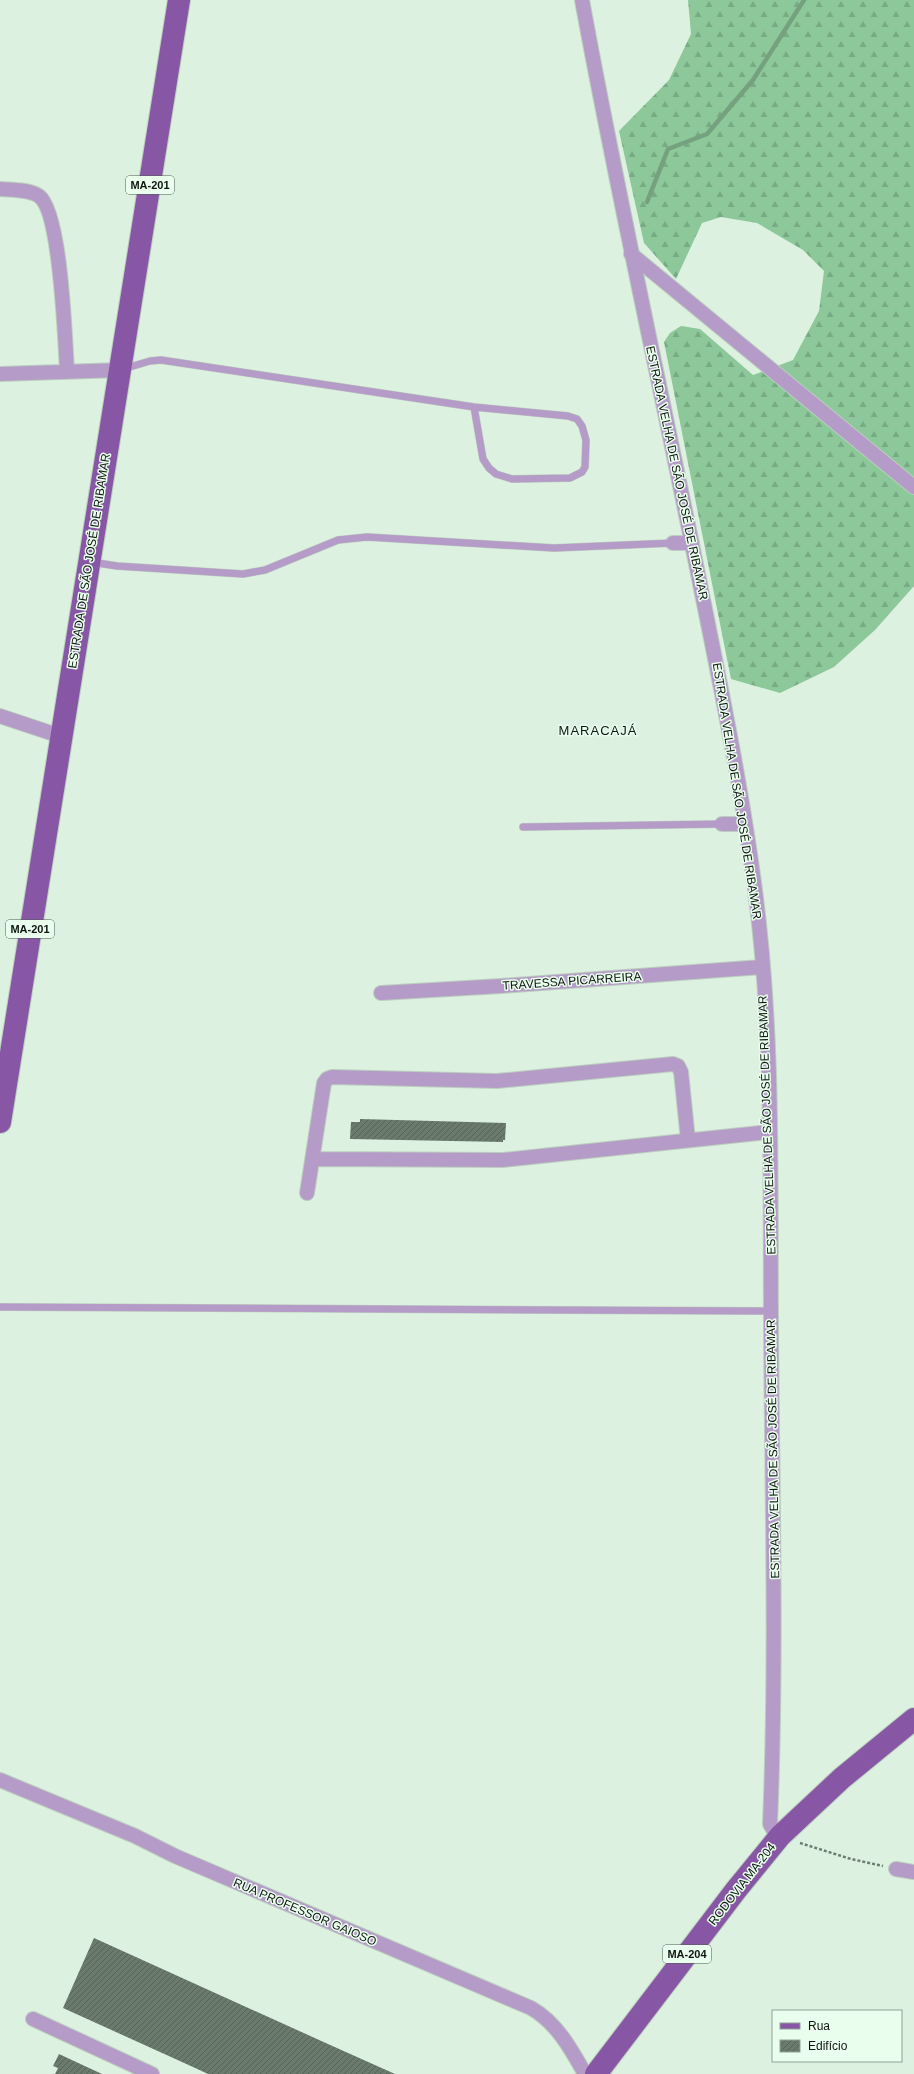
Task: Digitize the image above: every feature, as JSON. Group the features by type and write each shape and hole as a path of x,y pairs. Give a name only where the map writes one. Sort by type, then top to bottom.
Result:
{"main road":[{"name":"ESTRADA DE SÃO JOSÉ DE RIBAMAR","path":"0,1122 60,736 121,370 179,0"},
{"name":"RODOVIA MA-204","path":"596,2074 736,1890 780,1836 842,1778 914,1719"}],"street":[{"name":"ESTRADA VELHA DE SÃO JOSÉ DE RIBAMAR","path":"582,0 631,254 722,692 755,890 762,967 769,1132 774,1691 770,1824 774,1831 780,1836"},
{"path":"0,189 24,191 39,196 47,207 60,265 67,371"},
{"path":"631,254 914,486"},
{"path":"0,374 121,370"},
{"path":"673,543 692,543"},
{"path":"0,716 60,736"},
{"path":"722,824 744,824"},
{"name":"TRAVESSA PICARREIRA","path":"381,993 762,967"},
{"path":"307,1194 324,1083 327,1079 332,1077 497,1081 673,1064 678,1066 681,1072 688,1140"},
{"path":"312,1159 503,1160 769,1132"},
{"name":"RUA PROFESSOR GAIOSO","path":"0,1780 135,1836 175,1856 531,2008 542,2014 552,2024 569,2045 585,2074"},
{"path":"896,1869 914,1872"},
{"path":"32,2019 152,2074"}],"lane":[{"path":"121,370 150,361 161,360 474,407 568,416 577,419 582,426 586,440 585,466 582,472 575,477 563,478 512,479 496,474 489,468 483,459 474,407"},
{"path":"89,562 117,566 243,574 265,570 338,540 367,537 554,548 673,543"},
{"path":"523,827 722,824"},
{"path":"0,1307 771,1311"}],"path":[{"path":"808,1846 851,1859 896,1869"}],"green space":[{"path":"688,0 914,0 914,586 875,630 834,667 780,693 731,679 664,342 670,333 681,326 700,329 753,375 793,360 819,311 824,271 803,250 757,223 721,217 702,223 676,279 644,243 619,131 669,80 691,34"}],"building":[{"path":"360,1119 506,1123 505,1140 503,1140 503,1142 350,1139 351,1122 360,1122"},
{"path":"94,1938 395,2074 208,2074 63,2008"},
{"path":"59,2054 102,2074 55,2074 58,2068 53,2066"}],"waterway":[{"path":"647,202 668,149 707,134 753,80 804,0"}],"district":[{"name":"MARACAJÁ","path":"598,730"}]}
